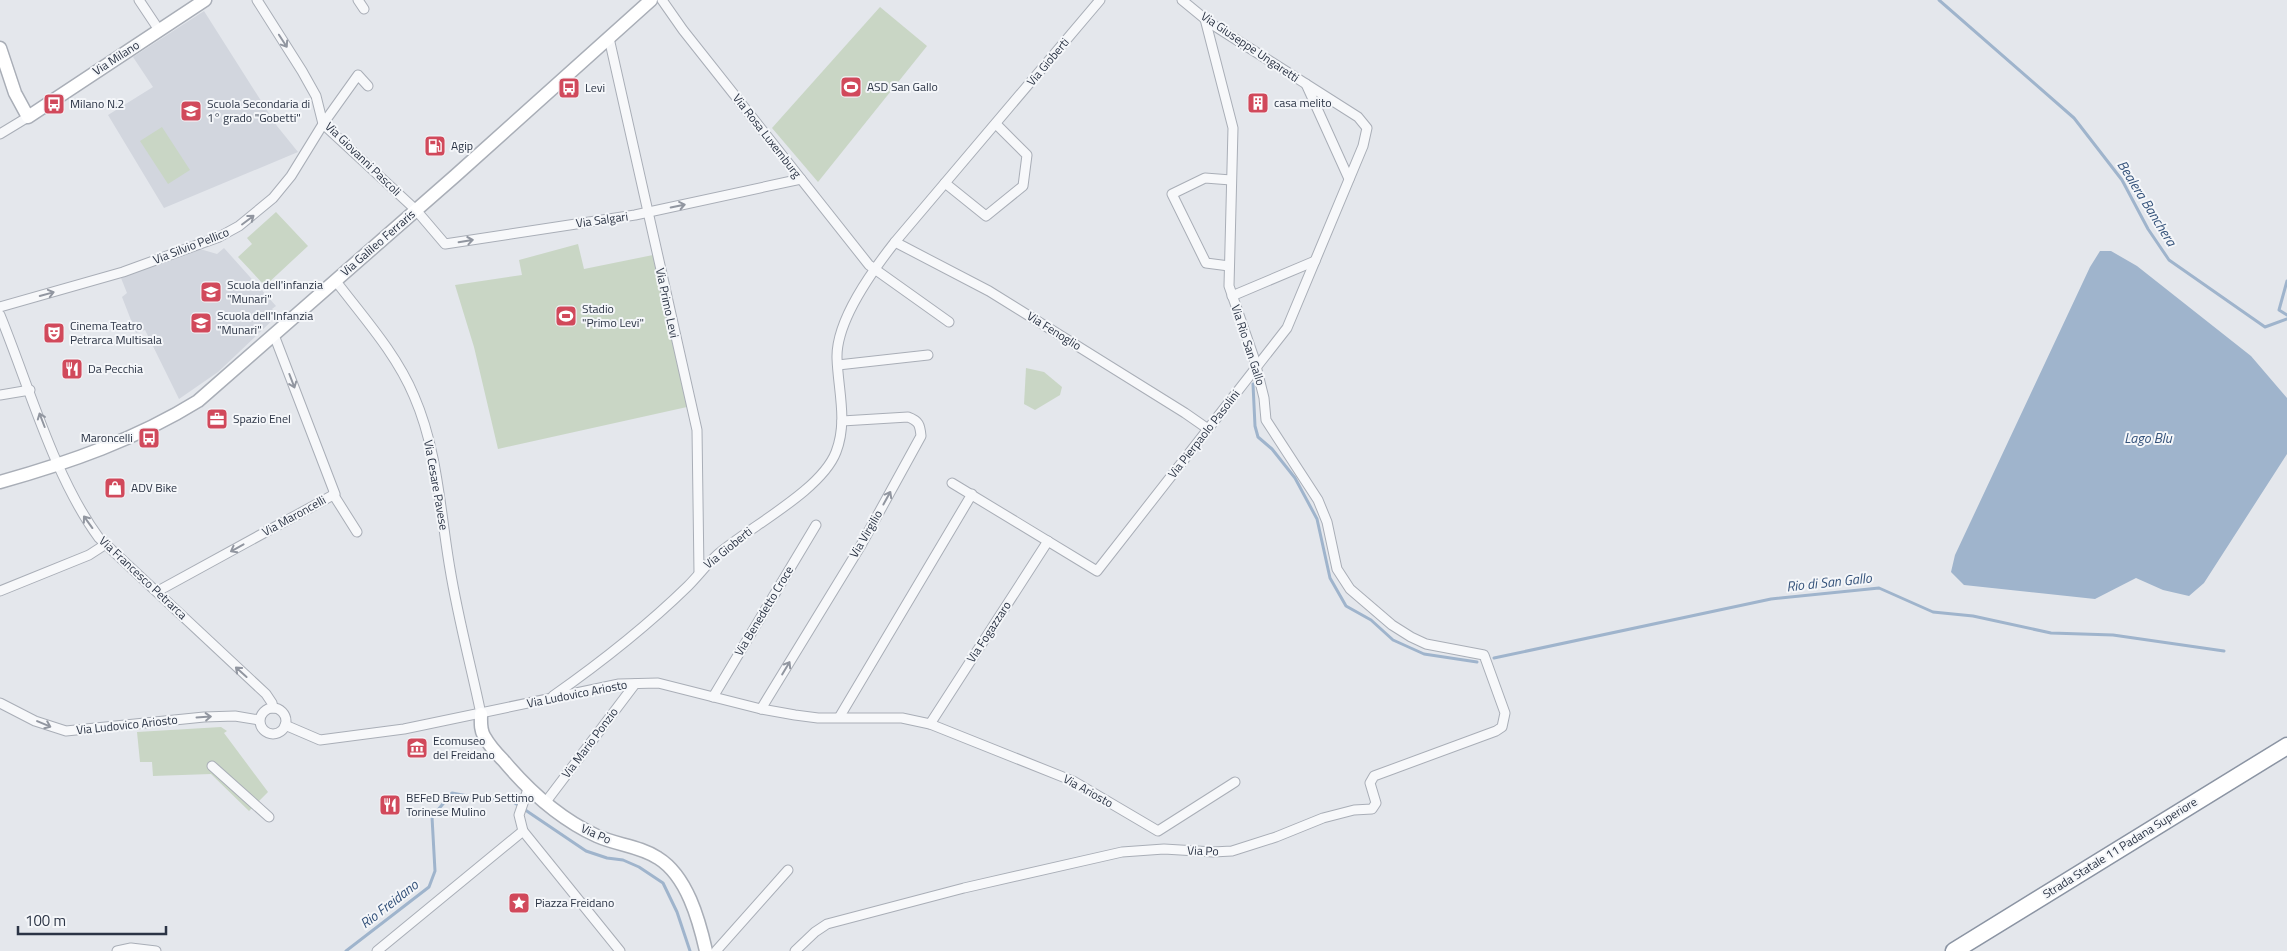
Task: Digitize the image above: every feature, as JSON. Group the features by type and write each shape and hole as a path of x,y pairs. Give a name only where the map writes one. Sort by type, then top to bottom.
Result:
{"highway":[{"name":"Strada Statale 11 Padana Superiore","path":"1954,951 2287,746"},
{"name":"Strada Statale 11 Padana Superiore","path":"1974,951 2287,758"}],"main road":[{"name":"Via Milano","path":"28,117 205,0"},
{"name":"Via Galileo Ferraris","path":"0,482 60,466 180,412 214,388 651,0"},
{"path":"0,49 15,93 28,117"},
{"name":"Via Po","path":"481,714 484,736 528,789 545,803 584,830 658,858 682,885 706,951"}],"street":[{"path":"139,0 159,30"},
{"name":"Via Giovanni Pascoli","path":"257,0 316,96 323,124 416,210"},
{"path":"358,0 364,10"},
{"name":"Via Rosa Luxemburg","path":"662,0 683,30 874,269"},
{"name":"Via Gioberti","path":"549,699 593,668 690,584 699,572 740,537 818,480 835,454 842,434 838,365 840,336 864,283 945,183 1100,0"},
{"name":"Via Giuseppe Ungaretti","path":"1182,0 1205,19 1358,117 1367,128"},
{"name":"Via Rio San Gallo","path":"1205,19 1233,128 1229,266 1232,296 1254,358 1264,398 1266,420 1318,500 1327,522 1337,570 1345,584 1392,625 1411,637 1426,644 1484,655"},
{"name":"Via Primo Levi","path":"609,38 697,430 699,572"},
{"name":"Via Silvio Pellico","path":"0,307 124,272 220,237 239,226 257,213 291,176 323,124 358,75 368,86"},
{"path":"1306,84 1349,179"},
{"path":"0,134 28,117"},
{"path":"945,183 986,216 1023,186 1027,155 996,124"},
{"name":"Via Pierpaolo Pasolini","path":"952,483 1097,571 1287,328 1367,136 1367,128"},
{"path":"1229,266 1206,263 1172,194 1205,178 1231,180"},
{"name":"Via Salgari","path":"416,210 445,244 647,213 801,179"},
{"name":"Via Fenoglio","path":"896,242 989,291 1185,413 1208,430"},
{"path":"1232,296 1315,261"},
{"path":"874,269 949,322"},
{"name":"Via Cesare Pavese","path":"335,280 395,359 414,395 423,419 432,448 450,571 481,714"},
{"name":"Via Francesco Petrarca","path":"0,315 60,466 83,516 106,544 266,694 272,703 272,708"},
{"name":"Via Maroncelli","path":"158,591 334,494 274,335"},
{"path":"838,365 928,355"},
{"path":"0,395 30,390"},
{"name":"Via Virgilio","path":"761,710 860,547 921,436 920,425 915,419 908,417 842,421"},
{"path":"334,494 357,532"},
{"path":"840,716 972,494"},
{"name":"Via Benedetto Croce","path":"713,697 816,525"},
{"name":"Via Fogazzaro","path":"930,724 1048,541"},
{"path":"0,590 89,555 106,544"},
{"name":"Via Po","path":"795,951 815,932 827,924 964,888 1122,852 1164,849 1212,852 1232,851 1276,837 1323,818 1354,810 1372,809 1376,803 1370,783 1374,776 1496,731 1502,727 1505,713 1484,655"},
{"name":"Via Ludovico Ariosto","path":"285,725 320,740 404,729 619,684 658,683 761,710 818,718 840,716 902,718 930,724"},
{"name":"Via Mario Ponzio","path":"545,803 635,684"},
{"name":"Via Ludovico Ariosto","path":"0,703 35,721 66,731 204,717 235,716 259,720 262,729 270,734 280,733 285,725 282,712 272,708"},
{"path":"259,720 264,711 272,708"},
{"name":"Via Ariosto","path":"930,724 1073,781 1158,831 1235,782"},
{"path":"212,766 269,817"},
{"path":"528,789 521,807 523,831 620,951"},
{"path":"377,951 523,831"},
{"path":"716,951 788,870"},
{"path":"117,951 131,948 156,951"}],"shaded area":[{"name":"Scuola Secondaria di 1° grado \"Gobetti\"","path":"204,11 277,126 298,152 164,208 108,115 153,87 133,57"},
{"name":"Scuola dell'Infanzia \"Munari\"","path":"224,248 276,306 272,309 278,315 218,372 179,399 145,330 136,333 122,297 127,293 121,278 200,249 217,254"}],"green space":[{"name":"ASD San Gallo","path":"880,7 927,46 818,182 772,128"},
{"path":"162,127 190,170 168,184 140,141"},
{"path":"276,212 308,246 265,286 238,257 252,244 247,238"},
{"name":"Stadio \"Primo Levi\"","path":"578,244 584,269 653,255 687,407 498,449 474,347 455,285 522,275 519,260"},
{"path":"1026,368 1044,372 1062,387 1060,395 1035,410 1024,404"},
{"path":"221,727 227,731 224,733 268,792 249,811 211,774 153,776 152,762 140,762 137,732"}],"water":[{"name":"Lago Blu","path":"2100,251 2111,251 2137,266 2251,356 2287,398 2287,454 2204,583 2189,596 2163,590 2136,578 2095,599 1964,585 1951,572 1955,555 2090,267"}],"waterway":[{"name":"Bealera Banchera","path":"1939,0 2074,118 2122,180 2148,229 2169,260 2265,327 2287,319"},
{"path":"2287,281 2279,310 2287,315"},
{"path":"1253,384 1255,426 1258,437 1272,449 1295,478 1317,519 1330,578 1346,606 1371,620 1393,640 1424,654 1477,662"},
{"name":"Rio di San Gallo","path":"1494,658 1771,599 1879,588 1933,612 1973,616 2051,633 2113,635 2224,651"},
{"name":"Rio Freidano","path":"346,951 429,887 435,871 432,817 452,793 489,800 509,799 586,851 607,858 623,860 639,867 663,883 677,912 690,951"}],"place":[{"name":"ASD San Gallo","path":"851,87"},
{"name":"Levi","path":"569,88"},
{"name":"casa melito","path":"1258,103"},
{"name":"Milano N.2","path":"54,104"},
{"name":"Scuola Secondaria di 1° grado \"Gobetti\"","path":"191,111"},
{"name":"Agip","path":"435,146"},
{"name":"Scuola dell'infanzia \"Munari\"","path":"211,292"},
{"name":"Stadio \"Primo Levi\"","path":"566,316"},
{"name":"Scuola dell'Infanzia \"Munari\"","path":"201,323"},
{"name":"Cinema Teatro Petrarca Multisala","path":"54,333"},
{"name":"Da Pecchia","path":"72,369"},
{"name":"Spazio Enel","path":"217,419"},
{"name":"Maroncelli","path":"149,438"},
{"name":"ADV Bike","path":"115,488"},
{"name":"Ecomuseo del Freidano","path":"417,748"},
{"name":"BEFeD Brew Pub Settimo Torinese Mulino","path":"390,805"},
{"name":"Piazza Freidano","path":"519,903"}]}
